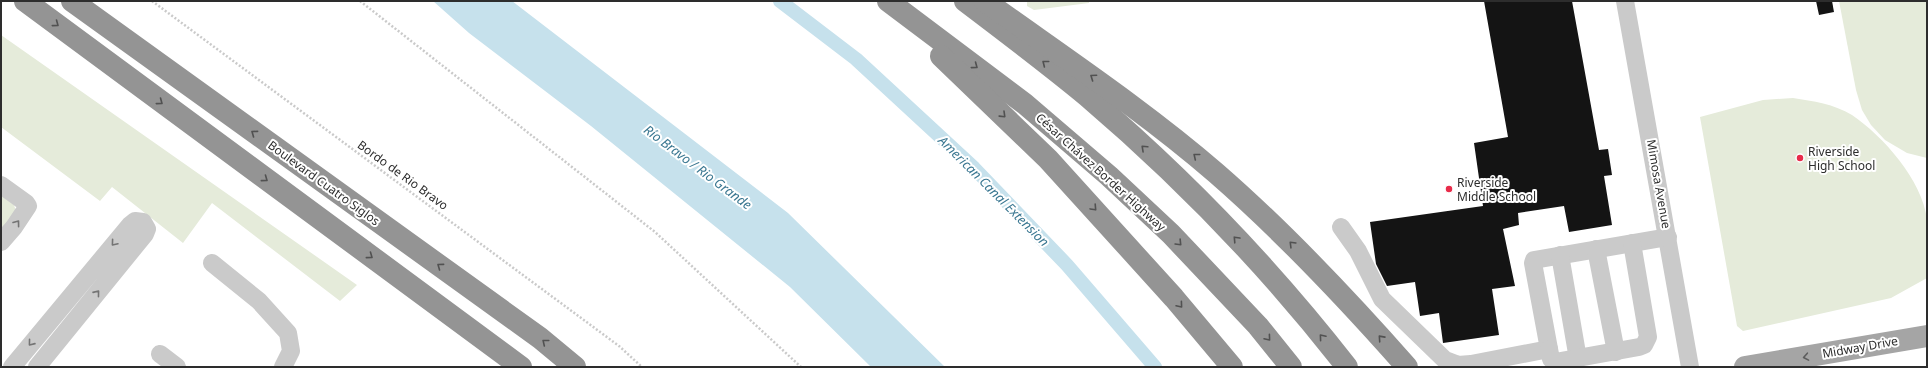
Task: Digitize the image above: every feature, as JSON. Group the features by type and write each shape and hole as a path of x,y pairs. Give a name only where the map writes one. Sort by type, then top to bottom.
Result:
{"highway":[{"path":"25,1 521,367"},
{"name":"Boulevard Cuatro Siglos","path":"72,1 152,57 217,106 540,338 575,367"},
{"path":"89,1 128,30 152,57"},
{"path":"884,1 1048,158 1174,298 1232,367"},
{"name":"César Chávez Border Highway","path":"888,1 1025,104 1109,176 1182,246 1258,326 1291,367"},
{"path":"965,1 1086,96 1204,204 1278,284 1346,367"},
{"path":"986,1 1110,89 1215,172 1258,210 1331,283 1408,367"}],"main road":[{"name":"Midway Drive","path":"1746,367 1927,336"}],"street":[{"name":"Mimosa Avenue","path":"1626,1 1690,367"},
{"path":"1,185 28,206 1,242"},
{"path":"12,367 130,225 134,221 143,222 147,229 145,234 37,367"},
{"path":"1341,227 1358,251 1382,299 1450,363 1471,364 1549,349"},
{"path":"1632,243 1648,337 1644,345 1616,352 1555,362 1552,359 1549,349 1533,263 1536,259 1560,255 1596,249 1632,243 1668,237"},
{"path":"1596,249 1616,352"},
{"path":"1560,255 1578,359"},
{"path":"212,263 259,302 288,333 291,351 283,367"},
{"path":"69,297 84,309"},
{"path":"160,354 176,367"}],"path":[{"name":"Bordo de Rio Bravo","path":"152,1 619,346 642,367"},
{"path":"360,1 654,232 801,367"}],"green space":[{"path":"1027,1 1089,1 1089,3 1034,10 1027,6"},
{"path":"1839,1 1927,1 1927,158 1907,153 1885,140 1871,125 1862,110 1856,90"},
{"path":"1,35 357,285 340,301 212,203 183,243 112,187 100,201 1,127"},
{"path":"1793,98 1831,106 1852,115 1876,135 1899,160 1918,189 1924,204 1927,219 1927,278 1891,298 1743,331 1737,326 1700,117 1763,100"},
{"path":"1,195 14,205 16,211 1,230"}],"water":[{"name":"Río Bravo / Rio Grande","path":"433,1 512,1 788,213 945,367 871,367 790,287 591,126 469,33"}],"building":[{"name":"Riverside Middle School","path":"1484,1 1572,1 1599,150 1608,149 1612,175 1604,176 1612,225 1569,232 1564,206 1518,213 1519,225 1503,229 1515,286 1492,289 1499,335 1443,343 1439,313 1420,316 1415,282 1387,286 1376,264 1370,222 1483,206 1474,143 1508,137"},
{"path":"1816,1 1832,1 1834,12 1819,15"}],"waterway":[{"name":"American Canal Extension","path":"780,1 856,59 974,168 1067,265 1155,367"}],"place":[{"name":"Riverside High School","path":"1800,158"},
{"name":"Riverside Middle School","path":"1449,189"}]}
